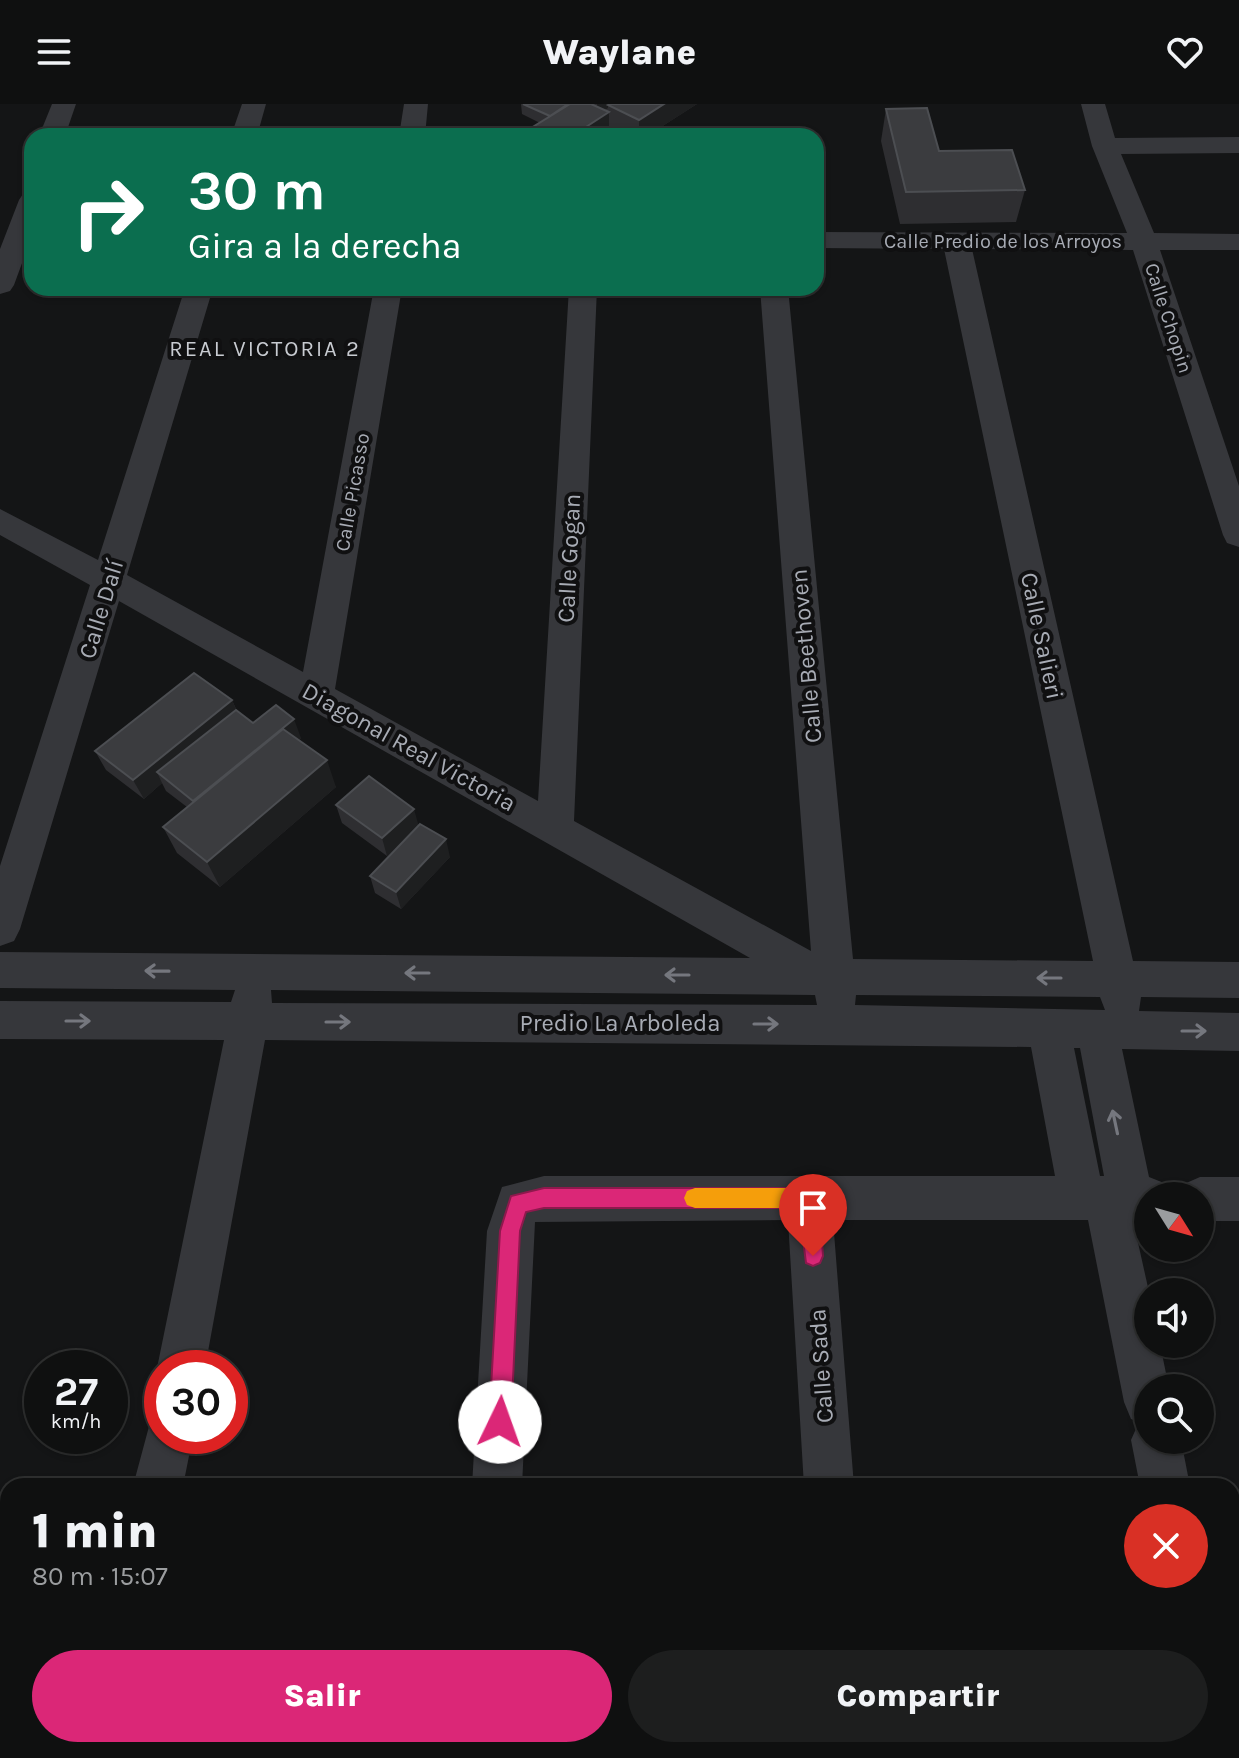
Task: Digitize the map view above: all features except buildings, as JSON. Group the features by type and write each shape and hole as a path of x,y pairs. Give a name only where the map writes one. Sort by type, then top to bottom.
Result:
{"street":[{"path":"55,128 64,104"},
{"path":"246,128 254,104"},
{"path":"413,128 416,104"},
{"name":"Calle Chopin","path":"1093,104 1105,146 1144,242 1239,535"},
{"path":"1105,146 1239,145"},
{"path":"0,285 18,235"},
{"name":"Calle Predio de los Arroyos","path":"824,240 1239,242"},
{"name":"Calle Salieri","path":"956,240 1117,979 1112,1030 1117,1198"},
{"name":"Calle Dalí","path":"0,929 197,296"},
{"name":"Calle Picasso","path":"316,696 387,296"},
{"name":"Calle Gogan","path":"555,828 583,296"},
{"name":"Calle Beethoven","path":"775,296 826,976 838,1024"},
{"name":"Diagonal Real Victoria","path":"0,520 826,976"},
{"name":"Predio La Arboleda","path":"0,970 1239,980"},
{"path":"184,1350 258,972"},
{"name":"Predio La Arboleda","path":"0,1020 838,1024 1239,1032"},
{"path":"1049,1029 1117,1198 1144,1374"},
{"path":"497,1478 510,1231 518,1203 544,1198 1117,1198"},
{"name":"Calle Sada","path":"809,1198 828,1478"},
{"path":"1214,1199 1239,1199"},
{"path":"160,1478 164,1454"},
{"path":"1159,1454 1163,1478"}],"slow traffic":[{"path":"695,1198 809,1198"}],"district":[{"name":"REAL VICTORIA 2","path":"265,348"}],"route":[{"path":"500,1422 510,1231 518,1203 544,1198 809,1198 813,1256"}]}
